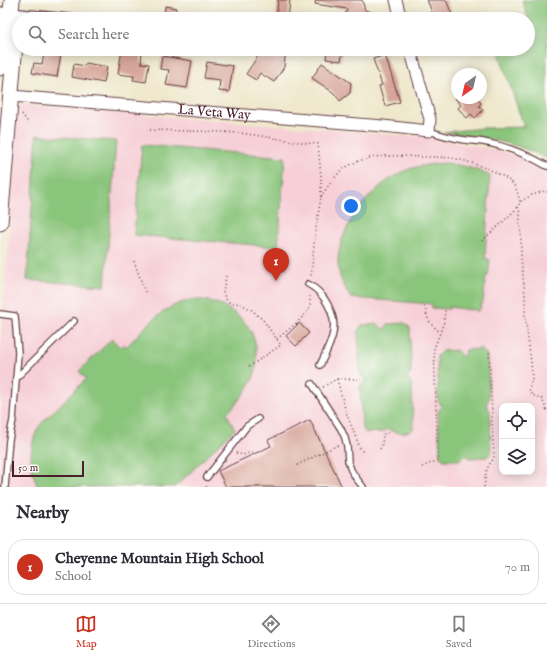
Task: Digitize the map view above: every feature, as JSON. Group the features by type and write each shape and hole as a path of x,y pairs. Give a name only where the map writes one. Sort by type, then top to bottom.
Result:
{"main road":[{"path":"0,223 6,96 4,20 8,7"}],"street":[{"path":"396,0 399,12"},
{"path":"412,56 430,119 429,131"},
{"name":"La Veta Way","path":"6,96 429,131"}],"lane":[{"path":"8,7 41,12"},
{"path":"429,131 443,136 484,142 504,147 524,153 547,166"},
{"path":"309,285 319,292 325,300 334,322 334,332 320,365"},
{"path":"0,314 15,316 18,353 13,420 9,440 5,487"},
{"path":"16,378 74,321"},
{"path":"312,384 341,429 347,446 348,461 351,470 363,487"},
{"path":"207,478 247,426 258,419"}],"path":[{"path":"19,113 22,114 29,124"},
{"path":"150,130 238,133 318,144 321,197 309,285 310,305 302,317 277,339"},
{"path":"321,197 331,182 341,171 353,163 365,159 400,156 452,158 488,169 506,178 518,191 520,202 518,207 482,241"},
{"path":"520,202 532,195 544,191 547,192"},
{"path":"518,207 522,237 521,259 525,295 525,316 531,362 532,379 529,389 532,395 542,399 547,411"},
{"path":"134,261 146,295"},
{"path":"226,276 223,292 225,298 229,302 241,304 252,310 263,320 281,345 247,368"},
{"path":"425,306 426,316 432,325 440,332"},
{"path":"422,467 438,460 434,349 444,322 446,310"},
{"path":"484,487 486,472 494,458 489,350"},
{"path":"337,379 346,412 359,446 363,452"},
{"path":"316,391 337,379 361,379"},
{"path":"380,449 383,434 388,432"},
{"path":"297,465 340,444"},
{"path":"228,451 243,455 255,451"}],"shaded area":[{"path":"21,105 50,107 422,137 492,149 512,154 529,161 547,172 547,487 0,487 0,344 9,234 9,190 16,109"}],"green space":[{"path":"522,0 547,0 547,159 509,144 484,138 444,132 483,128 524,127 500,56 535,56 535,45 537,45 535,39 535,12 526,12"},
{"path":"37,135 116,141 105,286 27,280"},
{"path":"142,145 285,157 278,247 134,235"},
{"path":"446,163 469,168 490,176 485,258 490,260 488,276 486,276 483,302 480,306 481,308 477,312 475,309 472,310 449,307 449,309 432,308 432,304 351,298 340,275 338,260 344,234 359,208 379,187 402,172 412,168"},
{"path":"190,300 210,301 234,312 247,325 255,340 257,362 253,379 243,395 227,414 235,429 175,487 38,487 33,473 31,458 34,437 44,421 86,379 79,371 112,339 120,347 124,344 126,347 147,325 162,313 171,307"},
{"path":"405,323 410,328 411,373 407,378 412,384 413,429 404,433 397,433 388,429 383,432 366,433 362,428 360,386 366,380 360,374 358,331 362,325 378,324 384,330 388,324"},
{"path":"481,349 487,355 489,399 486,405 490,410 491,453 487,457 470,458 466,455 461,460 444,460 440,457 438,411 442,407 438,400 437,356 442,351 456,350 463,357 466,350"}],"building":[{"path":"278,0 290,0 289,12 277,12"},
{"path":"316,0 362,0 365,10 371,12 346,12 347,9 315,4"},
{"path":"427,0 446,0 451,12 432,12"},
{"path":"165,6 176,8 176,12 164,12"},
{"path":"44,56 61,56 57,77 32,73 34,63 42,64"},
{"path":"121,56 142,56 141,63 149,64 146,82 133,80 134,76 118,74"},
{"path":"162,56 192,61 187,88 166,85 169,70 160,69"},
{"path":"258,56 285,56 284,67 274,82 260,73 256,80 246,74"},
{"path":"326,56 342,56 341,61 326,59"},
{"path":"385,56 400,102 385,106 379,86 382,85 373,59"},
{"path":"207,62 233,66 229,92 219,91 220,80 204,78"},
{"path":"86,63 107,67 104,83 72,77 74,64 85,66"},
{"path":"322,63 351,83 350,93 340,101 334,93 312,78"},
{"path":"460,104 480,104 479,106 483,110 475,118 471,114 467,118 458,108 461,105"},
{"path":"299,323 309,333 296,346 286,336"},
{"path":"310,420 342,487 226,487 218,471 271,446 268,440"}],"place":[{"name":"Cheyenne Mountain High School","path":"276,281"}]}
